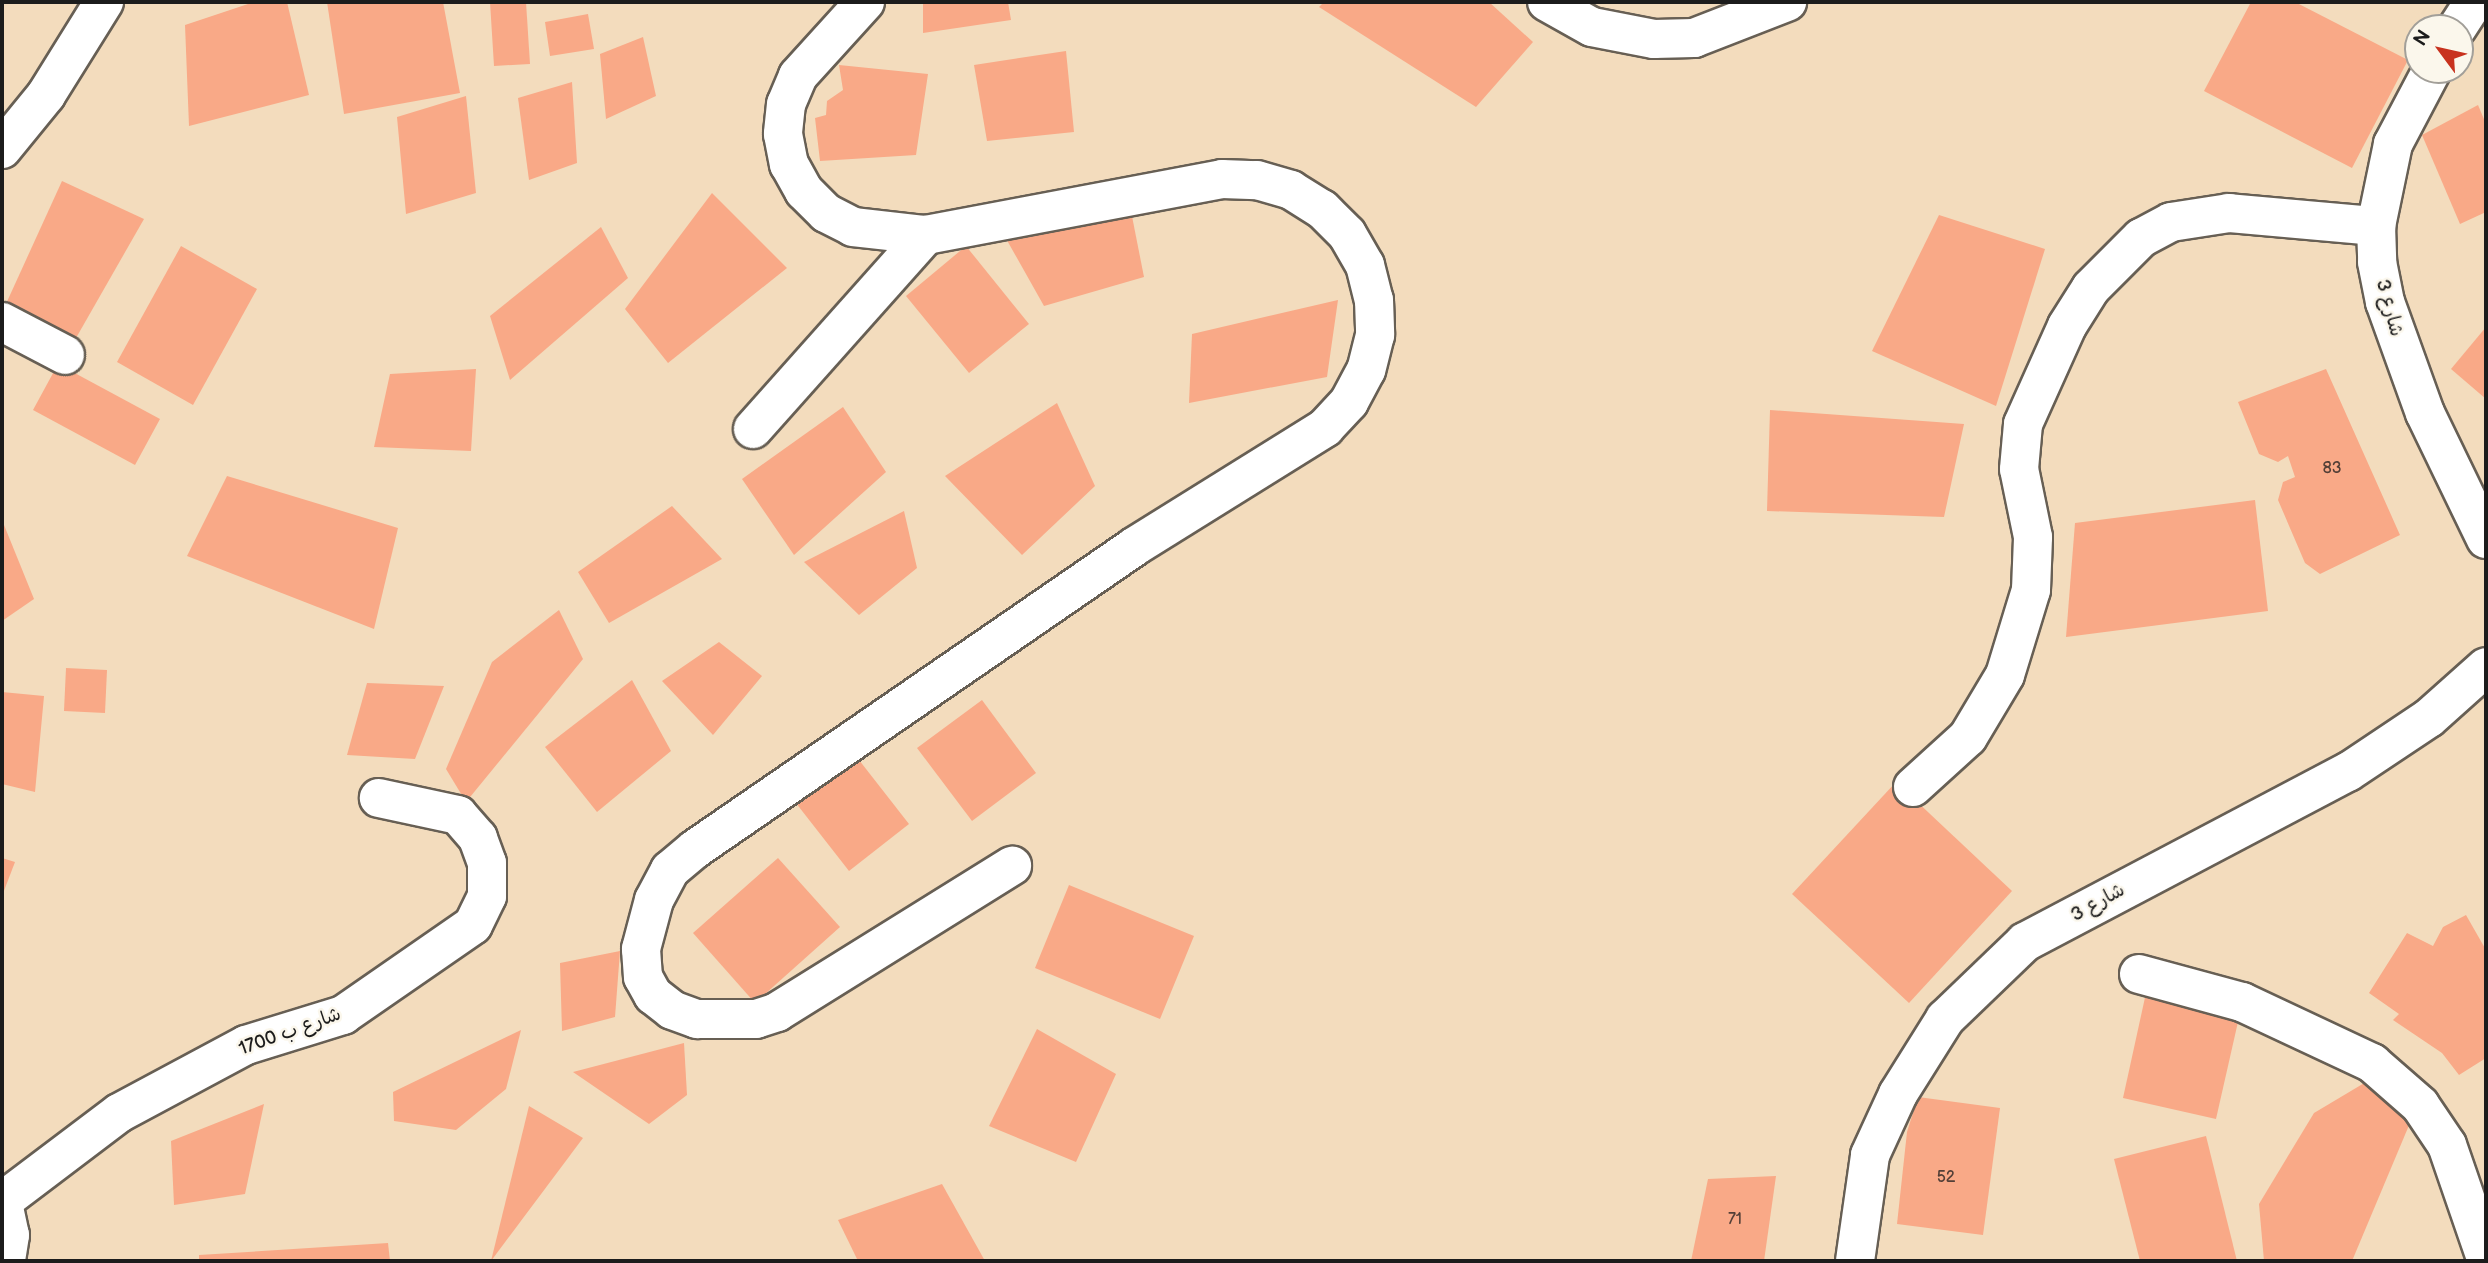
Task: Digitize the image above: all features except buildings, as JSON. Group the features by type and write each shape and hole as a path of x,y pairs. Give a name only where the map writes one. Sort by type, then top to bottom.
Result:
{"street":[{"path":"2,149 46,95 104,2"},
{"path":"866,2 798,76 786,104 783,134 789,164 804,191 825,213 853,227 926,235 1222,179 1257,180 1302,196 1347,234 1364,265 1374,300 1375,335 1367,370 1349,402 1325,428 1135,547 695,849 670,870 654,900 641,949 643,977 653,995 672,1010 697,1019 755,1019 777,1012 1012,866"},
{"path":"1547,2 1592,27 1654,39 1694,38 1787,2"},
{"name":"شارع 3","path":"2425,84 2393,145 2376,226 2377,262 2397,340 2425,413 2486,539"},
{"path":"1913,788 1968,737 2005,675 2031,590 2033,537 2019,469 2023,424 2061,338 2091,288 2141,238 2171,222 2229,213 2376,226"},
{"path":"753,429 926,235"},
{"path":"2,322 65,355"},
{"name":"شارع 3","path":"1855,1261 1870,1155 1898,1094 1945,1019 2025,942 2348,772 2429,718 2486,667"},
{"name":"شارع ب 1700","path":"3,1199 119,1113 246,1045 343,1015 473,925 487,896 487,863 478,838 458,815 379,798"},
{"path":"2139,974 2242,1002 2372,1063 2420,1105 2447,1145 2486,1258"},
{"path":"3,1199 10,1235 6,1261"}]}
